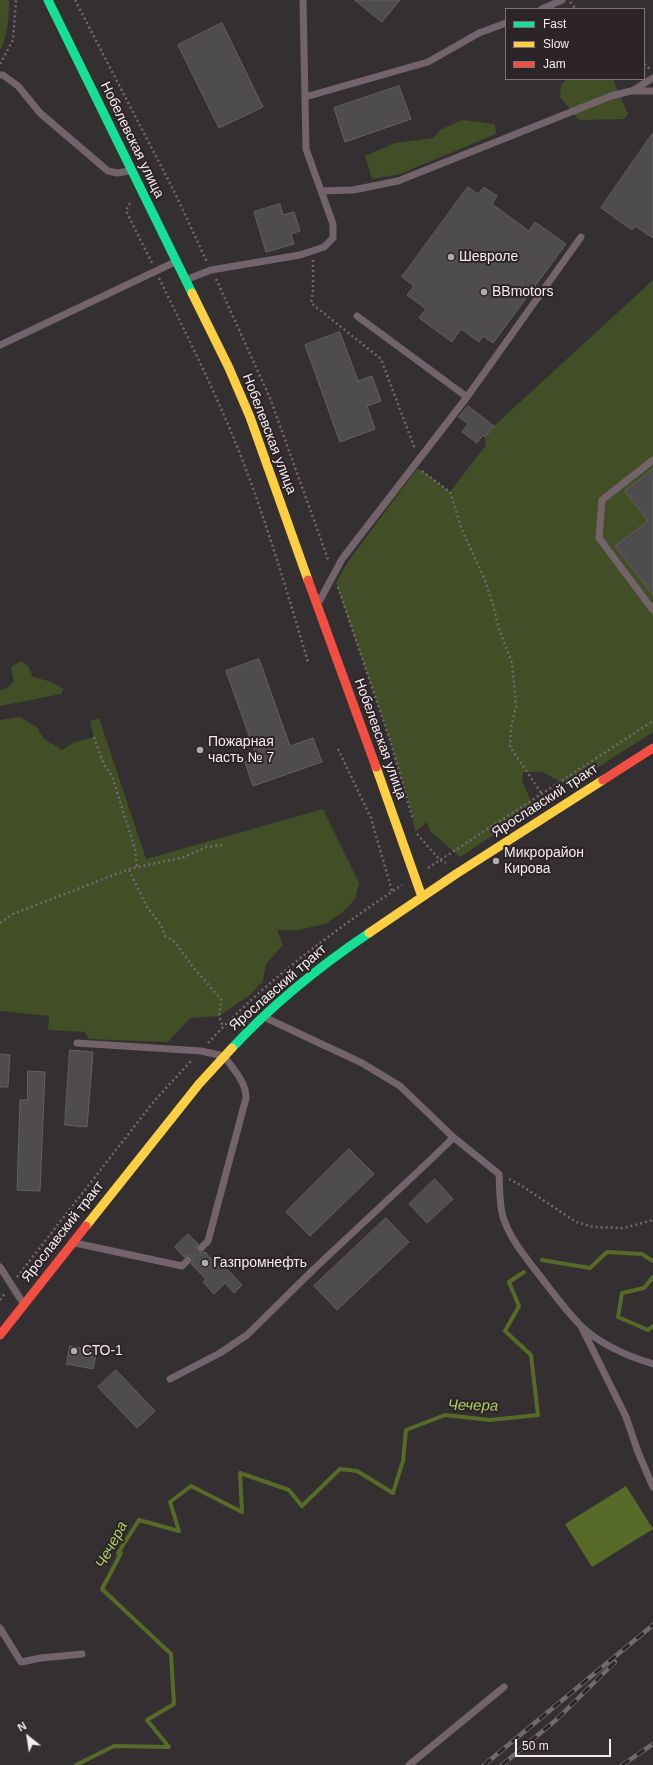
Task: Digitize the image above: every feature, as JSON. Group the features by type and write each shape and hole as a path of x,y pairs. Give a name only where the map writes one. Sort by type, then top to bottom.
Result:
{"street":[{"name":"Нобелевская улица","path":"48,0 229,368 250,417 422,897"},
{"name":"Ярославский тракт","path":"0,1335 72,1242 199,1084 224,1056 264,1017 321,967 422,897 653,748"}],"lane":[{"path":"186,280 211,270 300,256 324,247 333,238 333,224 306,149 303,0"},
{"path":"544,8 562,0"},
{"path":"305,97 428,62 480,33 505,23"},
{"path":"0,75 18,86 40,113 108,171 117,173 132,170"},
{"path":"631,91 653,78"},
{"path":"322,191 353,190 398,181 611,96 631,91 653,91"},
{"path":"317,605 342,559 467,397 581,237"},
{"path":"0,345 177,261"},
{"path":"357,316 467,397"},
{"path":"653,460 602,500 599,538 653,610"},
{"path":"264,1017 362,1063 400,1086 453,1136 499,1174 502,1211 511,1235 523,1254 581,1326 626,1417 638,1452 653,1487"},
{"path":"77,1043 201,1050 224,1056 242,1081 246,1090 246,1098 208,1241 201,1248"},
{"path":"170,1379 220,1353 247,1335 315,1268 448,1144 453,1136"},
{"path":"72,1242 182,1266 188,1260"},
{"path":"0,1267 24,1305"},
{"path":"581,1326 615,1350 653,1364"},
{"path":"0,1628 21,1662 41,1658 82,1654"},
{"path":"409,1765 504,1687"}],"path":[{"path":"0,64 13,40 16,0"},
{"path":"75,0 176,195 272,405 333,574 391,743 412,814 414,826"},
{"path":"569,0 575,8"},
{"path":"645,65 653,71"},
{"path":"142,192 130,202 126,211 220,406 246,471 279,563 308,662"},
{"path":"315,250 313,260 313,292 311,303 381,359 420,469 450,492 462,530 485,580 499,630 512,663 516,706 511,728 510,747 542,794 653,721"},
{"path":"94,737 104,765 112,776 135,849 137,868"},
{"path":"338,749 371,818 392,891"},
{"path":"0,923 13,914 128,870 184,857 206,847 222,845"},
{"path":"128,870 147,907 161,925 165,936 175,942 204,981 218,994 221,1000 219,1016 223,1027"},
{"path":"499,1174 522,1186 576,1222 594,1227 624,1228 653,1220"}],"shaded area":[{"path":"0,0 9,0 6,32 0,50"},
{"path":"566,80 613,80 628,114 624,119 579,120 560,97 561,85"},
{"path":"462,120 495,124 496,134 400,174 372,179 365,156 395,143 434,138 440,130"},
{"path":"653,280 653,732 569,786 542,772 523,772 522,780 534,808 460,857 430,831 427,822 415,832 412,814 391,743 336,583 347,563 416,470 420,469 450,492 486,445 485,437 494,426"},
{"path":"21,661 28,666 33,677 52,682 64,689 61,694 0,706 0,690 5,689 14,682 11,667"},
{"path":"20,717 37,727 43,738 62,750 75,742 94,737 90,721 99,718 146,859 323,809 359,883 355,899 342,913 325,924 298,930 277,930 283,945 266,964 263,981 250,995 219,1016 190,1018 168,1042 89,1039 85,1032 48,1030 49,1016 0,1011 0,720"},
{"path":"626,1486 653,1529 592,1567 565,1524"}],"building":[{"path":"355,0 400,0 382,22"},
{"path":"222,23 263,107 219,128 178,45"},
{"path":"399,86 411,119 345,142 334,108"},
{"path":"653,133 653,238 635,226 632,230 601,208"},
{"path":"468,187 478,194 484,187 497,196 492,204 529,231 535,222 566,244 493,343 483,336 479,342 461,329 452,342 419,318 426,309 407,295 414,286 402,277"},
{"path":"280,204 283,215 294,212 300,231 291,234 294,244 266,252 254,212"},
{"path":"340,332 358,381 372,376 381,401 367,406 375,429 340,442 305,345"},
{"path":"468,406 494,426 485,437 483,435 477,443 462,432 468,424 459,417"},
{"path":"653,469 653,595 615,546 648,521 625,491"},
{"path":"259,659 290,746 313,738 322,762 253,786 245,762 257,758 226,671"},
{"path":"70,1050 93,1052 87,1127 65,1125"},
{"path":"0,1054 10,1055 8,1087 0,1087"},
{"path":"28,1071 45,1072 40,1191 17,1190 20,1100 27,1100"},
{"path":"349,1149 374,1174 310,1236 286,1212"},
{"path":"435,1179 453,1199 427,1223 409,1204"},
{"path":"386,1218 409,1242 337,1310 314,1286"},
{"path":"188,1234 198,1244 196,1249 198,1252 205,1252 219,1267 222,1264 242,1285 234,1293 225,1283 214,1294 203,1282 206,1279 191,1264 193,1261 192,1257 189,1255 184,1257 175,1247"},
{"path":"70,1346 97,1351 93,1369 67,1364"},
{"path":"116,1370 155,1411 137,1428 98,1387"}],"waterway":[{"name":"Чечера","path":"542,1260 590,1268 607,1252 642,1254 653,1261"},
{"name":"Чечера","path":"76,1765 114,1746 169,1747 147,1720 174,1704 171,1654 102,1589 121,1553 118,1553 139,1520 179,1531 170,1502 191,1486 242,1512 240,1473 289,1490 302,1506 340,1469 357,1471 393,1493 403,1461 406,1430 445,1415 490,1420 538,1415 531,1355 505,1331 519,1306 509,1282 524,1272"},
{"name":"Чечера","path":"653,1277 644,1288 622,1293 618,1317 648,1330 653,1326"}],"railway":[{"path":"484,1765 653,1625"},
{"path":"502,1765 556,1720 615,1662"},
{"path":"622,1765 653,1744"}],"traffic: fast":[{"path":"48,0 192,293"},
{"path":"232,1048 280,1001 369,933"}],"traffic: slow":[{"path":"192,293 229,368 250,417 308,580"},
{"path":"376,767 422,897"},
{"path":"369,933 456,874 603,780"},
{"path":"86,1226 199,1084 232,1048"}],"traffic: jam":[{"path":"308,580 376,767"},
{"path":"603,780 653,748"},
{"path":"0,1335 86,1226"}],"place":[{"name":"Шевроле","path":"451,257"},
{"name":"BBmotors","path":"484,292"},
{"name":"Пожарная часть № 7","path":"200,750"},
{"name":"Микрорайон Кирова","path":"496,861"},
{"name":"Газпромнефть","path":"205,1263"},
{"name":"СТО-1","path":"74,1351"}]}
